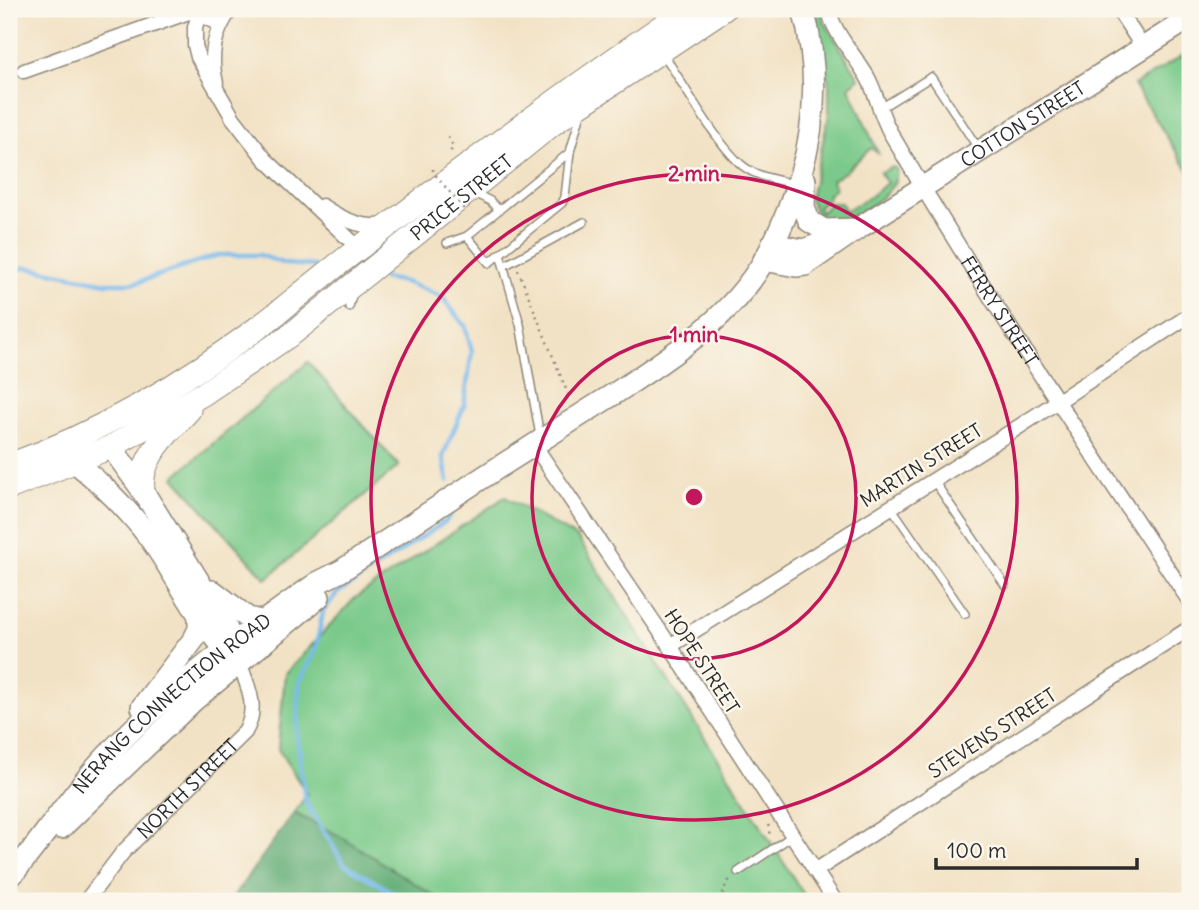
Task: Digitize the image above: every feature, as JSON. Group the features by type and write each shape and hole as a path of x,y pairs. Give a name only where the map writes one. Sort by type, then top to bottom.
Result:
{"main road":[{"name":"PRICE STREET","path":"69,452 269,319 391,223 556,101 687,9"},
{"name":"PRICE STREET","path":"203,394 323,313 436,218 465,201 586,99 724,9"},
{"path":"788,9 813,109"},
{"path":"803,9 813,50 813,109 801,186 805,212 814,225 824,230 856,229"},
{"name":"COTTON STREET","path":"768,252 796,266 805,265 856,229 1190,18"},
{"path":"537,443 677,353 696,337 743,290 768,252 801,186"},
{"path":"360,247 373,250 381,248 436,218"},
{"path":"9,488 92,441 111,447 203,394"},
{"path":"143,491 141,480 151,456 203,394"},
{"name":"NERANG CONNECTION ROAD","path":"16,867 43,846 157,734 264,622 317,583 341,571 537,443"},
{"name":"NORTH STREET","path":"111,447 143,491 224,622 233,652"},
{"path":"9,465 69,452"},
{"name":"NORTH STREET","path":"69,452 138,524 199,617 233,652"},
{"name":"NERANG CONNECTION ROAD","path":"16,867 103,759 170,695 324,593 341,571"},
{"path":"195,575 239,613 264,622"},
{"path":"103,759 194,639 199,629 199,617"}],"street":[{"path":"226,107 215,81 212,64 213,48 220,24 231,9"},
{"name":"FERRY STREET","path":"829,9 832,20 867,76 879,110 923,187 1058,402 1190,602"},
{"path":"1118,9 1144,48"},
{"path":"24,71 189,12 200,11 220,24"},
{"path":"200,11 195,27 198,57 226,107 265,159 351,242 360,247"},
{"path":"303,194 330,211 364,225 379,226 391,223"},
{"name":"MARTIN STREET","path":"670,646 1058,402 1190,315"},
{"name":"HOPE STREET","path":"537,443 835,901"},
{"name":"STEVENS STREET","path":"815,871 1190,628"},
{"name":"NORTH STREET","path":"86,901 123,852 245,732 250,723 253,706 233,652"}],"lane":[{"path":"660,49 716,133 742,165 755,173 801,186"},
{"path":"879,110 931,77 980,151"},
{"path":"467,236 489,263 564,200 570,152 586,99"},
{"path":"447,243 467,236 570,152"},
{"path":"465,201 490,201 499,210"},
{"path":"504,266 584,222"},
{"path":"499,254 520,324 537,443"},
{"path":"349,307 355,284"},
{"path":"933,480 1005,585"},
{"path":"891,507 965,614"},
{"path":"738,872 792,836"}],"path":[{"path":"447,137 453,148 447,158"},
{"path":"433,169 463,208 465,201"},
{"path":"514,261 568,394"},
{"path":"766,820 770,830 768,838"},
{"path":"721,901 727,882 738,872"}],"green space":[{"path":"814,9 821,9 824,21 859,78 849,87 878,153 871,148 832,180 835,188 828,194 828,199 818,207 820,213 831,203 841,203 845,211 867,199 887,183 880,173 892,167 896,168 896,177 885,195 853,215 834,222 818,219 810,199 829,115 829,84"},
{"path":"1190,51 1190,173 1134,85"},
{"path":"308,362 399,466 266,579 174,477"},
{"path":"505,497 578,538 808,901 363,901 294,813 307,794 278,749 285,674 355,598"},
{"path":"294,813 340,836 442,901 230,901"}],"waterway":[{"path":"9,274 25,267 107,283 136,283 218,255 260,255 285,264 314,266"},
{"path":"383,278 405,282 441,296 465,326 472,351 464,406 443,456 448,481"},
{"path":"408,901 344,864 305,801 297,733 299,682 315,652 323,612 337,593 446,521 452,512"}]}
